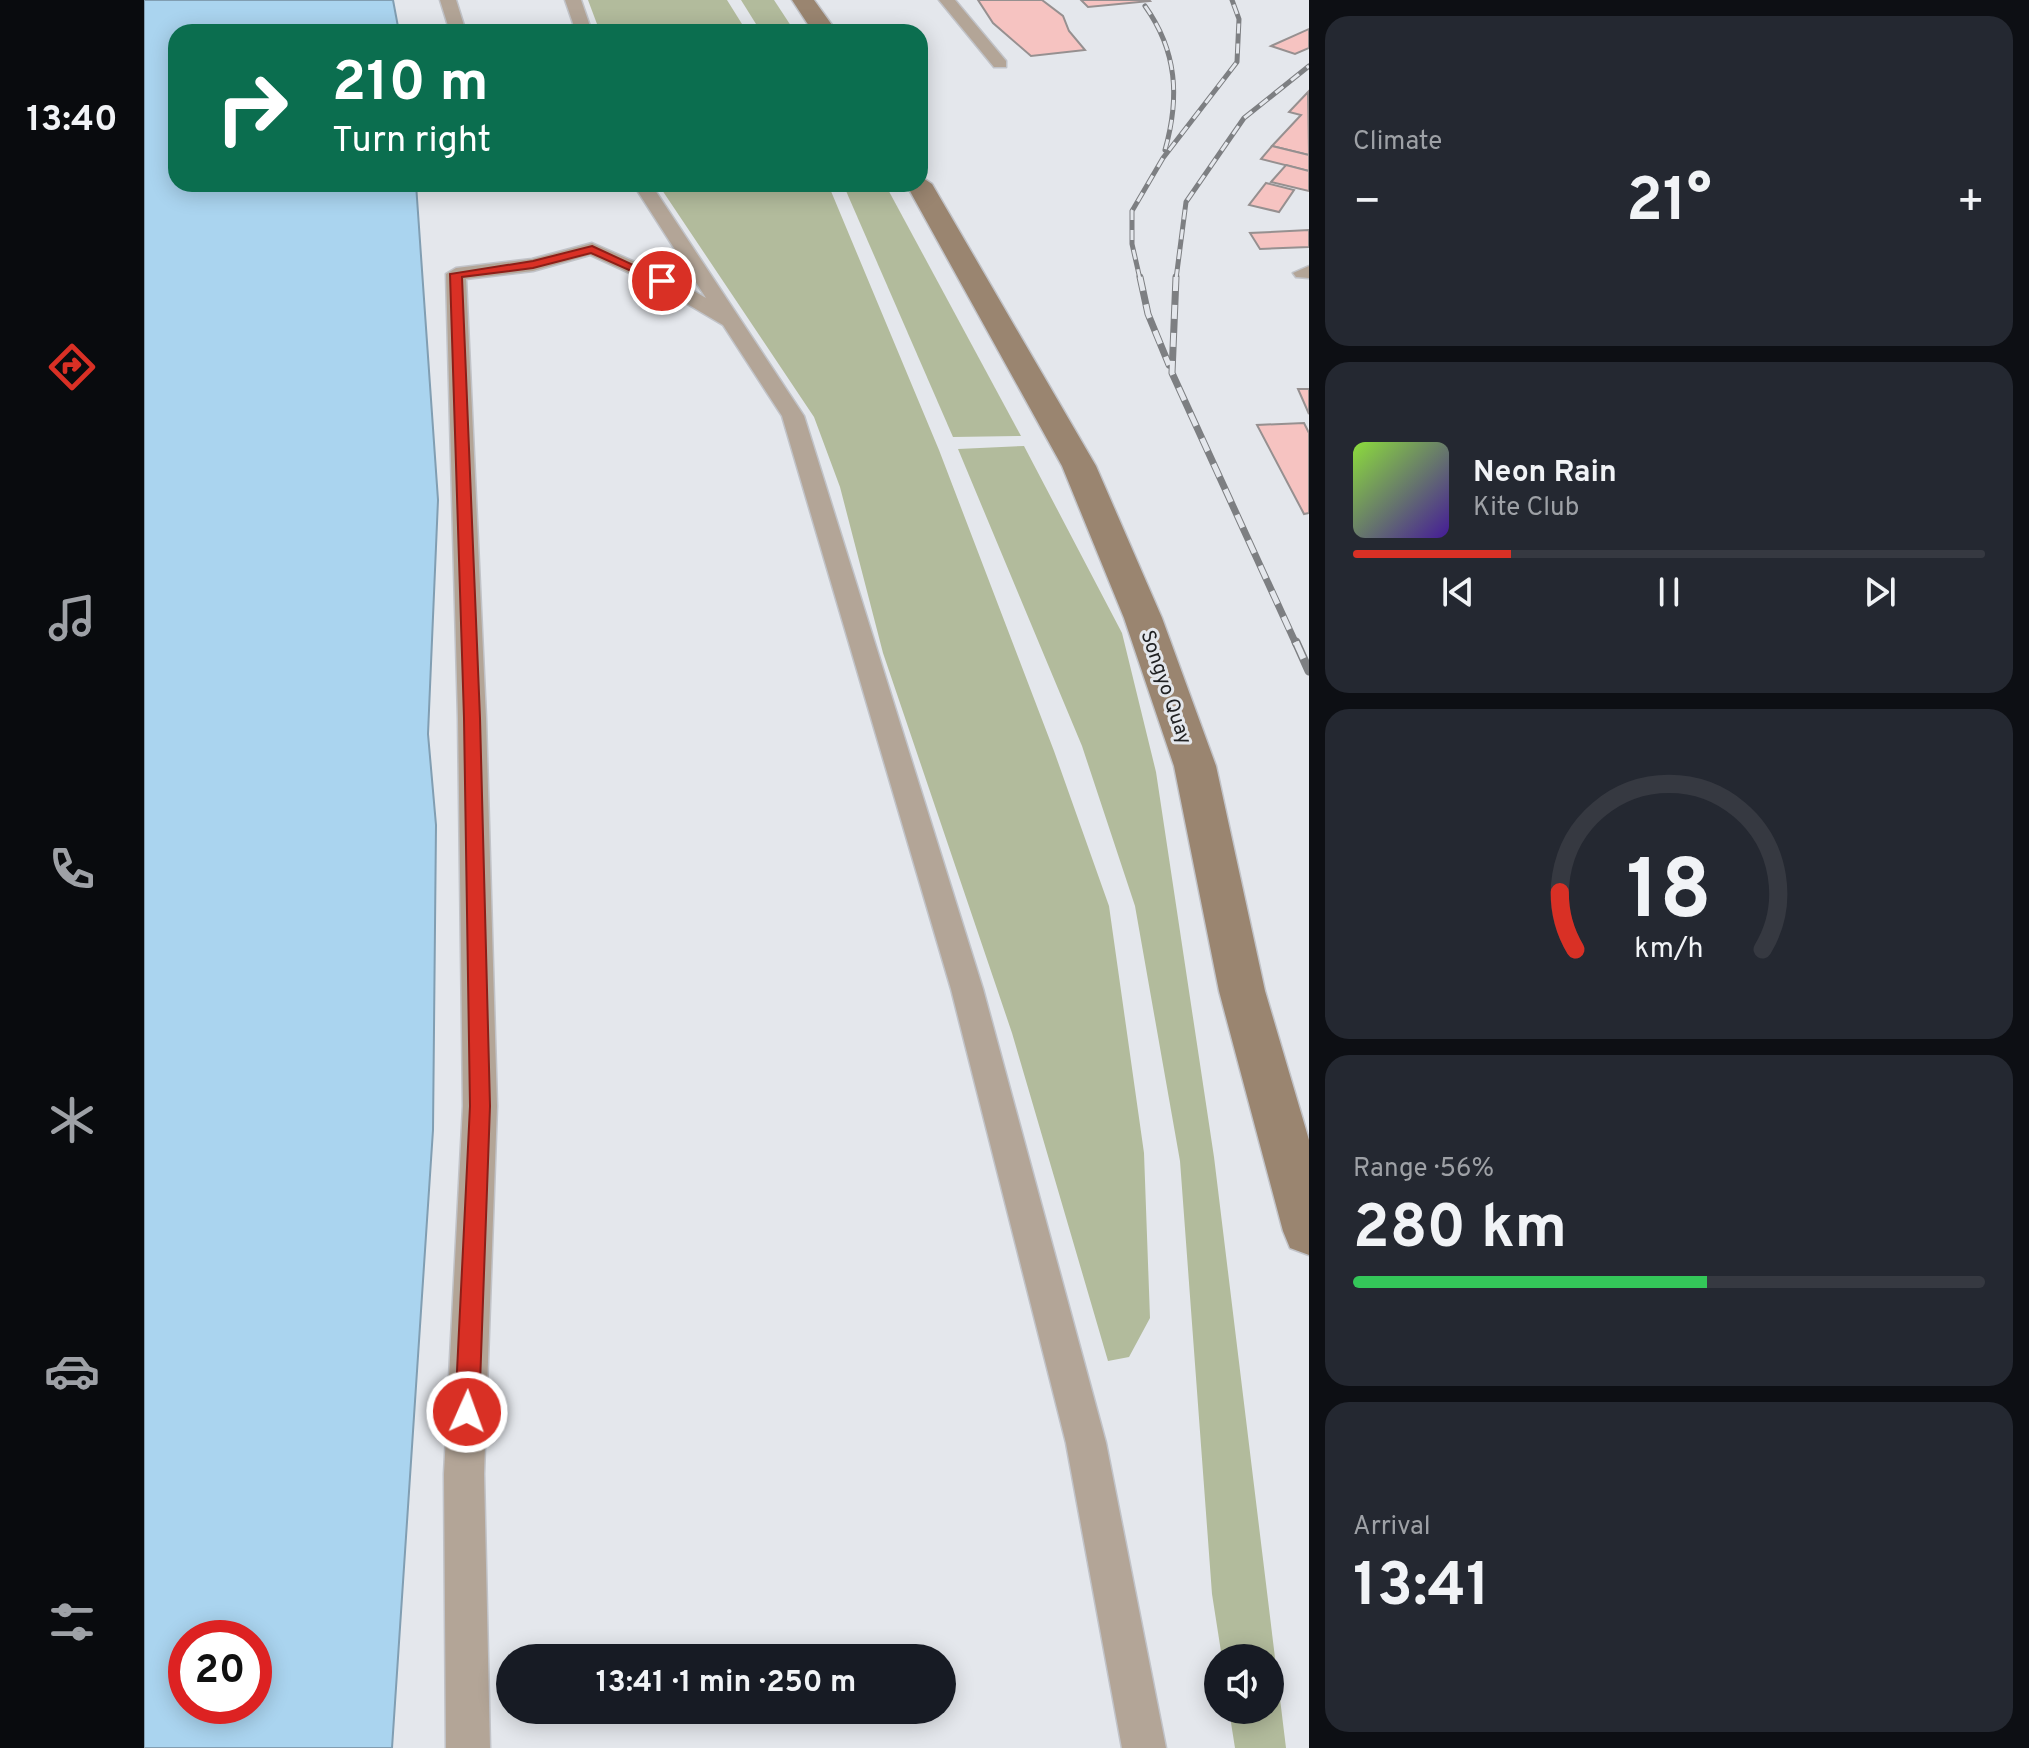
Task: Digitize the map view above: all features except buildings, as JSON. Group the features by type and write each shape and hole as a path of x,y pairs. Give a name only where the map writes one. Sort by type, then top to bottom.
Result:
{"main road":[{"path":"803,0 820,24"},
{"name":"Songyo Quay","path":"924,192 1079,466 1143,618 1195,766 1242,991 1309,1231"}],"lane":[{"path":"448,0 456,24"},
{"path":"573,0 581,24"},
{"path":"947,0 1000,64"},
{"path":"647,192 793,416 967,989 1086,1443 1144,1748"},
{"path":"468,1748 464,1474 480,1106 472,718 456,274 533,265 592,249 662,281 735,323"}],"green space":[{"path":"588,0 727,0 742,24 597,24"},
{"path":"741,0 774,0 790,24 756,24"},
{"path":"663,192 831,192 939,450 1054,751 1109,906 1144,1153 1150,1318 1129,1357 1108,1361 1012,1033 883,653 840,487 814,417"},
{"path":"846,192 889,192 1021,436 953,437"},
{"path":"1024,446 1122,633 1156,772 1214,1157 1273,1644 1220,1644 1212,1594 1180,1161 1135,906 1082,746 958,449"},
{"path":"1231,1724 1283,1724 1286,1748 1235,1748"}],"water":[{"path":"144,0 393,0 398,24 168,24 168,192 417,192 438,500 428,734 436,825 433,1130 392,1748 144,1748"}],"railway":[{"path":"1140,279 1132,244 1132,211 1163,158 1237,62 1239,19 1232,0"},
{"path":"1145,6 1164,40 1173,75 1173,111 1165,150"},
{"path":"1176,279 1186,202 1244,118 1309,66"},
{"path":"1140,277 1148,314 1169,365"},
{"path":"1176,277 1172,373 1296,644"},
{"path":"1296,642 1309,671"}],"route":[{"path":"467,1412 480,1106 472,718 456,274 533,265 592,249 662,281"}]}
